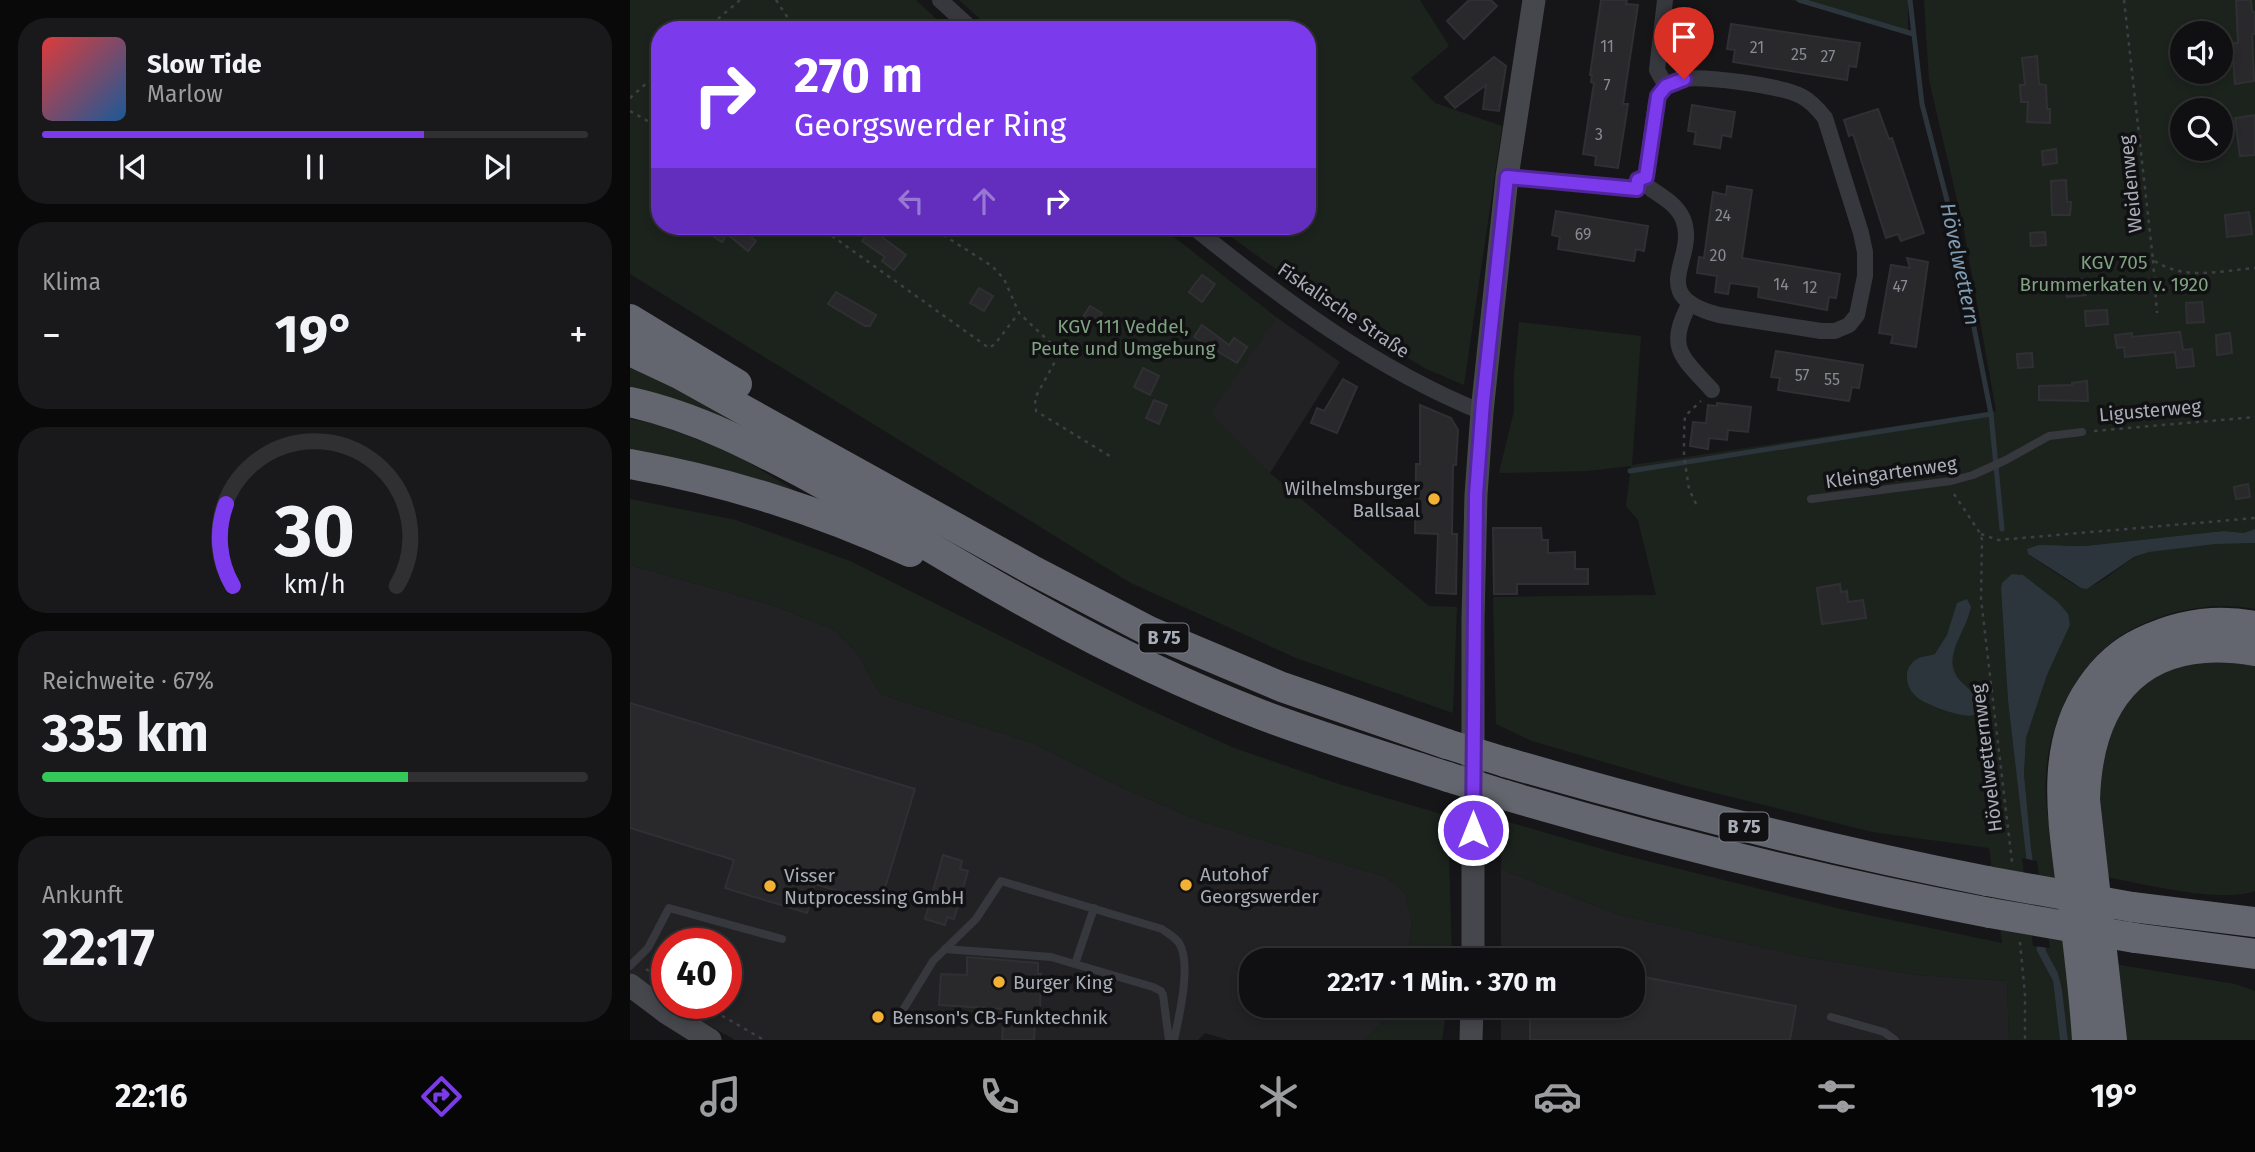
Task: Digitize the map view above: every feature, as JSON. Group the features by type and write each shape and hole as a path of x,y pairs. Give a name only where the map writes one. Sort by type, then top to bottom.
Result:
{"highway":[{"path":"630,319 782,411 898,495"},
{"path":"630,351 679,374 898,495"},
{"name":"B 75","path":"630,401 687,417 769,454 1041,611 1119,652 1248,709 1323,737 1505,795 1662,840 1849,885 2134,938 2255,954"},
{"name":"B 75","path":"630,464 696,476 790,503 884,541 1041,611"},
{"name":"B 75","path":"898,495 1093,603 1161,636 1282,687 1447,744 1751,829 1886,861 2132,907 2255,922"},
{"path":"2087,1040 2061,804 2062,764 2072,719 2100,675 2136,645 2178,627 2206,622 2232,622 2255,626"},
{"path":"2112,1040 2085,800 2085,773 2095,730 2105,708 2118,691 2147,665 2186,649 2210,646 2255,651"},
{"name":"B 75","path":"2132,907 2248,904 2255,901"},
{"name":"B 75","path":"2186,946 2255,967"}],"street":[{"path":"940,0 963,21"},
{"path":"1473,948 1473,619 1476,495 1507,177 1534,0"},
{"path":"1665,0 1657,70 1666,86"},
{"path":"1507,177 1645,185 1671,204 1683,220 1685,236 1677,279 1680,292 1690,303 1703,311 1771,325 1835,331 1849,325 1857,314 1866,276 1865,252 1825,118 1801,96 1784,90 1717,80 1684,79 1666,86 1656,102 1645,185"},
{"name":"Fiskalische Straße","path":"1203,235 1311,316 1396,371 1438,394 1482,412"},
{"path":"1690,303 1678,326 1678,342 1684,359 1712,390"},
{"path":"630,985 667,1013 710,1040"},
{"path":"1471,1040 1472,1018"}],"lane":[{"name":"Ligusterweg","path":"2049,436 2082,432"},
{"name":"Kleingartenweg","path":"1811,499 1949,482 1973,475 2006,460 2049,436"},
{"path":"895,1023 933,961 976,919 1002,881 1162,929 1178,942 1184,967 1180,1014 1171,1040"},
{"path":"633,963 648,948 669,908 782,939"},
{"path":"1075,964 1094,908"},
{"path":"945,948 1051,957 1161,991 1171,1040"},
{"path":"1831,1017 1884,1032 1895,1040"}],"path":[{"path":"716,21 740,0"},
{"path":"776,0 790,21"},
{"name":"Weidenweg","path":"2124,0 2157,313"},
{"path":"630,98 651,79"},
{"path":"630,111 651,123"},
{"path":"831,235 989,348 1018,313"},
{"path":"943,235 992,266 1004,279 1018,313 1055,346 1057,358 1035,398 1036,411 1113,458"},
{"path":"2153,260 2167,269 2187,274 2255,268"},
{"path":"1696,505 1689,489 1684,456 1685,416 1712,390"},
{"name":"Ligusterweg","path":"2082,432 2255,417"},
{"path":"1949,482 1955,496 1980,533 1998,540 2255,518"},
{"name":"Hövelwetternweg","path":"1980,533 1981,599 2012,864"},
{"path":"2020,943 2025,995 2025,1040"},
{"path":"633,963 651,974"},
{"path":"728,1019 764,1040"}],"shaded area":[{"path":"1276,317 1340,362 1270,473 1210,414"},
{"path":"2255,529 2255,543 2215,544 2149,552 2134,557 2087,589 2081,588 2028,554 2027,549 2039,545 2085,546 2224,531 2244,533"},
{"path":"630,565 772,605 835,630 858,654 880,694 1032,743 1121,787 1200,821 1386,877 1405,893 1412,924 1409,948 1239,948 1239,1018 1388,1018 1364,1040 1228,1040 1205,1033 1198,1040 735,1040 698,1019 742,1019 742,928 651,928 651,988 630,974"},
{"path":"2012,574 2023,575 2058,602 2068,614 2070,625 2047,675 2026,738 2024,774 2031,848 2046,951 2058,973 2062,989 2068,1040 2060,1040 2053,981 2037,951 2008,701 2001,588 2002,583"},
{"path":"1967,599 1971,607 1953,661 1957,677 1978,702 1974,715 1969,716 1946,711 1918,698 1910,688 1907,677 1914,662 1935,654 1947,635 1957,603"},
{"path":"1501,869 1617,914 1800,956 1918,975 2007,981 2009,1040 1501,1040 1501,1018 1645,1018 1645,948 1501,948"}],"green space":[{"name":"KGV 111 Veddel, Peute und Umgebung","path":"630,0 916,0 938,21 651,21 651,235 1171,235 1276,317 1211,414 1270,473 1429,606 1457,607 1453,713 1296,658 1131,583 630,274"},
{"path":"959,0 1420,0 1449,46 1411,78 1435,103 1502,126 1464,385 1424,368 1330,308 1229,235 1316,235 1316,21 982,21"},
{"path":"1792,0 1908,0 1908,35"},
{"name":"KGV 705 Brummerkaten v. 1920","path":"1924,0 2255,0 2255,529 2244,533 2224,531 2027,550 2028,554 2048,568 2083,588 2096,584 2132,559 2152,551 2196,545 2255,543 2255,609 2225,606 2194,608 2164,615 2136,627 2114,641 2095,658 2066,700 2056,725 2049,750 2046,801 2056,866 2073,1040 2068,1040 2058,973 2046,951 2031,848 2024,774 2026,738 2047,675 2070,625 2058,602 2019,574 2002,583 2001,588 2008,701 2037,950 2053,981 2060,1040 2009,1040 2007,981 1918,975 1800,956 1617,914 1501,869 1502,820 1619,854 1849,911 2002,943 1989,848 1872,832 1683,785 1532,741 1496,724 1493,597 1656,595 1638,520 1626,506 1631,466 1588,471 1499,473 1514,411 1519,322 1641,336 1632,465 1996,411 1964,230 1929,80"},
{"path":"630,364 747,421 746,429 630,390"},
{"path":"630,419 656,424 733,453 809,499 630,458"},
{"path":"630,499 736,520 850,561 1137,704 1234,748 1339,784 1448,816 1452,948 1409,948 1412,924 1405,893 1386,877 1200,821 1121,787 1032,743 880,694 858,654 835,630 772,605 630,565"},
{"path":"2255,661 2255,891 2222,895 2201,894 2101,876 2095,774 2125,697 2171,664"},
{"path":"2114,964 2235,984 2255,991 2255,1040 2122,1040"},
{"path":"1388,1018 1445,1018 1442,1040 1364,1040"}],"pier":[{"path":"2022,858 2037,861 2050,948 2033,946"}],"building":[{"path":"1469,0 1491,0 1497,6 1464,39 1447,21"},
{"path":"1601,0 1627,0 1626,4 1638,5 1623,104 1628,104 1618,168 1595,165 1596,156 1583,154 1594,83 1591,82 1590,75"},
{"path":"2236,0 2251,0 2252,12 2255,12 2255,34 2252,34 2254,81 2235,84 2233,43 2238,43"},
{"path":"1731,24 1860,43 1856,67 1849,66 1847,80 1733,62 1735,50 1727,49"},
{"path":"2037,56 2039,84 2046,85 2050,123 2027,122 2028,102 2021,102 2020,85 2025,85 2022,58"},
{"path":"1494,57 1506,66 1499,111 1483,109 1486,85 1455,108 1445,97"},
{"path":"1692,105 1735,112 1731,137 1722,135 1720,148 1694,144 1696,132 1688,131"},
{"path":"1878,109 1889,139 1892,138 1924,233 1901,241 1898,234 1886,238 1853,134 1849,136 1844,120"},
{"path":"2255,115 2255,155 2240,156 2235,118"},
{"path":"2056,149 2057,163 2043,165 2042,151"},
{"path":"2066,180 2067,202 2071,202 2070,215 2052,215 2051,181"},
{"path":"1727,186 1752,190 1742,258 1840,274 1836,298 1829,297 1827,310 1758,297 1759,287 1730,283 1728,294 1715,292 1717,276 1697,273 1699,257 1704,258 1713,192 1726,195"},
{"path":"1556,211 1648,226 1644,251 1636,249 1634,261 1558,249 1560,237 1552,235"},
{"path":"2249,212 2252,234 2227,237 2225,215"},
{"path":"2045,232 2046,245 2031,246 2030,233"},
{"path":"711,235 726,235 722,242"},
{"path":"728,235 748,235 756,241 748,251"},
{"path":"866,235 879,235 906,255 894,270 882,261 885,257 862,241"},
{"path":"1907,258 1928,262 1916,347 1891,343 1893,335 1879,333 1891,265 1910,268"},
{"path":"1202,275 1215,284 1202,302 1189,292"},
{"path":"2085,279 2086,295 2067,297 2065,281"},
{"path":"979,288 993,296 984,311 970,303"},
{"path":"836,292 876,315 870,326 865,326 828,304"},
{"path":"2202,302 2204,322 2187,323 2186,303"},
{"path":"1090,306 1102,313 1096,324 1083,317"},
{"path":"2107,310 2108,324 2086,326 2085,311"},
{"path":"1202,325 1229,345 1234,338 1247,347 1237,363 1194,337"},
{"path":"2180,332 2183,350 2192,349 2194,366 2177,368 2175,352 2125,357 2124,347 2117,348 2115,335 2132,333 2132,337"},
{"path":"2230,333 2232,353 2217,355 2216,335"},
{"path":"1776,351 1863,365 1859,388 1852,387 1849,401 1778,390 1780,378 1771,377"},
{"path":"2032,353 2033,367 2018,368 2017,354"},
{"path":"1143,368 1159,376 1150,395 1134,387"},
{"path":"1343,379 1357,387 1337,433 1311,423 1317,408 1324,411"},
{"path":"2087,381 2088,401 2039,400 2039,386 2072,385"},
{"path":"1154,400 1167,405 1159,424 1146,418"},
{"path":"1717,403 1751,407 1748,432 1728,430 1727,440 1709,438 1708,449 1690,446 1693,422 1706,423 1708,405 1717,406"},
{"name":"Wilhelmsburger Ballsaal","path":"1420,405 1451,418 1458,430 1456,465 1453,465 1452,534 1457,534 1456,594 1436,593 1438,534 1415,533 1416,464 1420,464"},
{"path":"2248,484 2250,497 2236,499 2234,487"},
{"path":"1493,528 1541,528 1542,540 1548,540 1548,553 1575,552 1575,569 1588,569 1588,584 1517,584 1517,594 1494,594"},
{"path":"1840,584 1841,592 1847,591 1848,602 1863,600 1866,618 1822,624 1817,588"},
{"path":"630,703 915,789 880,904 815,884 807,913 725,888 734,860 630,828"},
{"path":"943,855 962,861 960,869 968,871 954,919 947,917 945,925 925,919"},
{"path":"967,957 1038,963 1038,974 1041,974 1040,1008 1036,1008 1034,1040 1002,1040 1004,1009 939,1005 941,974 967,975"},
{"path":"1645,977 1796,1006 1790,1040 1530,1040 1530,1018 1645,1018"}],"waterway":[{"path":"1799,0 1913,34"},
{"name":"Hövelwettern","path":"1910,0 1922,104 1955,231 1991,414 2002,529"},
{"path":"1630,471 1991,414"}],"place":[{"name":"Wilhelmsburger Ballsaal","path":"1434,499"},
{"name":"Autohof Georgswerder","path":"1186,885"},
{"name":"Visser Nutprocessing GmbH","path":"770,886"},
{"name":"Burger King","path":"999,982"},
{"name":"Benson's CB-Funktechnik","path":"878,1017"}],"route":[{"path":"1473,830 1476,495 1507,177 1637,189 1638,180 1646,177 1658,96 1671,82 1684,79"}]}
